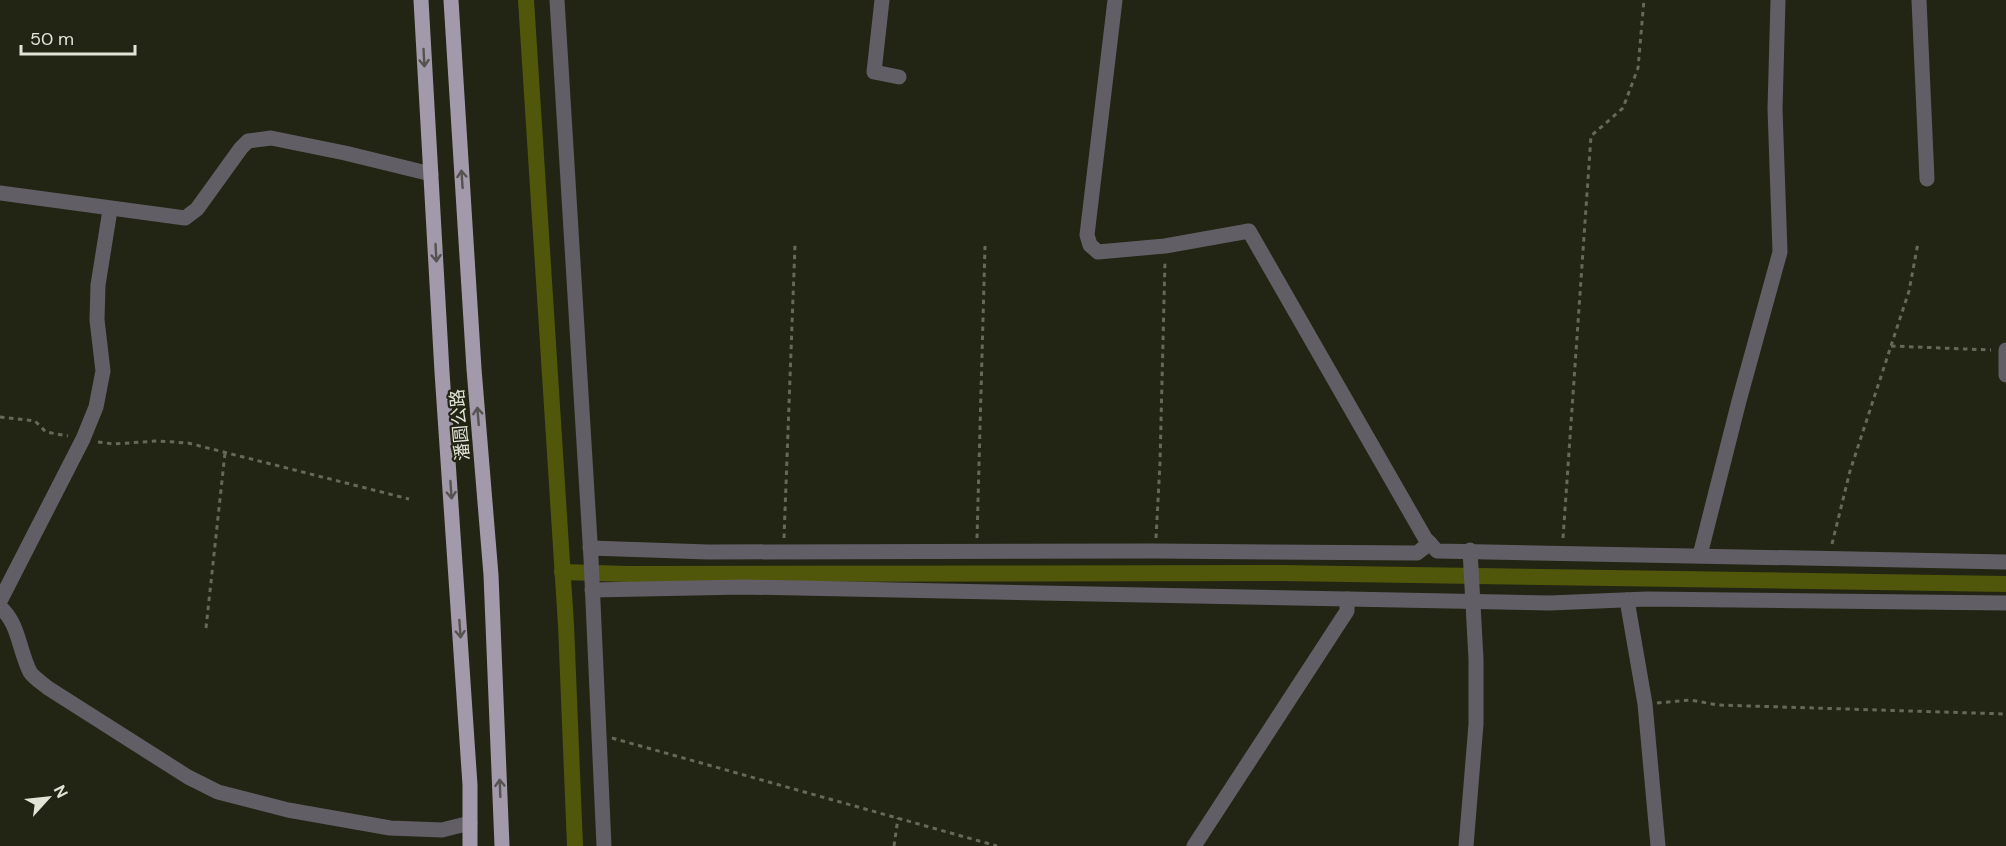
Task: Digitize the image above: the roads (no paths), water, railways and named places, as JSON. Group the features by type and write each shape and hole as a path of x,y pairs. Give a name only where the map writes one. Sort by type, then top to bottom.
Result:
{"main road":[{"name":"潘圆公路","path":"421,0 470,785 470,846"},
{"name":"潘圆公路","path":"451,0 474,369 488,516 502,846"}],"street":[{"path":"557,0 591,553 604,846"},
{"path":"882,0 874,72 899,77"},
{"path":"1115,0 1087,235 1090,245 1098,252 1165,246 1249,231 1430,543 1437,551 1470,555 1562,552 2006,562"},
{"path":"1700,555 1739,400 1780,252 1775,109 1778,0"},
{"path":"1919,0 1927,179"},
{"path":"0,193 110,210 185,218 197,209 248,141 271,138 431,174"},
{"path":"0,601 83,439 96,408 103,371 97,320 98,285 110,210"},
{"path":"2006,350 2006,375"},
{"path":"591,553 977,551 1417,553 1430,543"},
{"path":"1466,846 1476,724 1476,659 1470,555"},
{"path":"592,587 744,587 1347,599 1473,597 1550,603 1627,600 2006,603"},
{"path":"1194,846 1347,611 1347,599"},
{"path":"1627,600 1645,704 1658,846"},
{"path":"0,608 9,615 14,625 23,655 32,674 48,688 188,777 218,792 288,810 390,828 442,830 470,823"}],"waterway":[{"path":"526,0 566,625 575,846"},
{"path":"562,572 628,574 1281,573 2006,584"}]}
